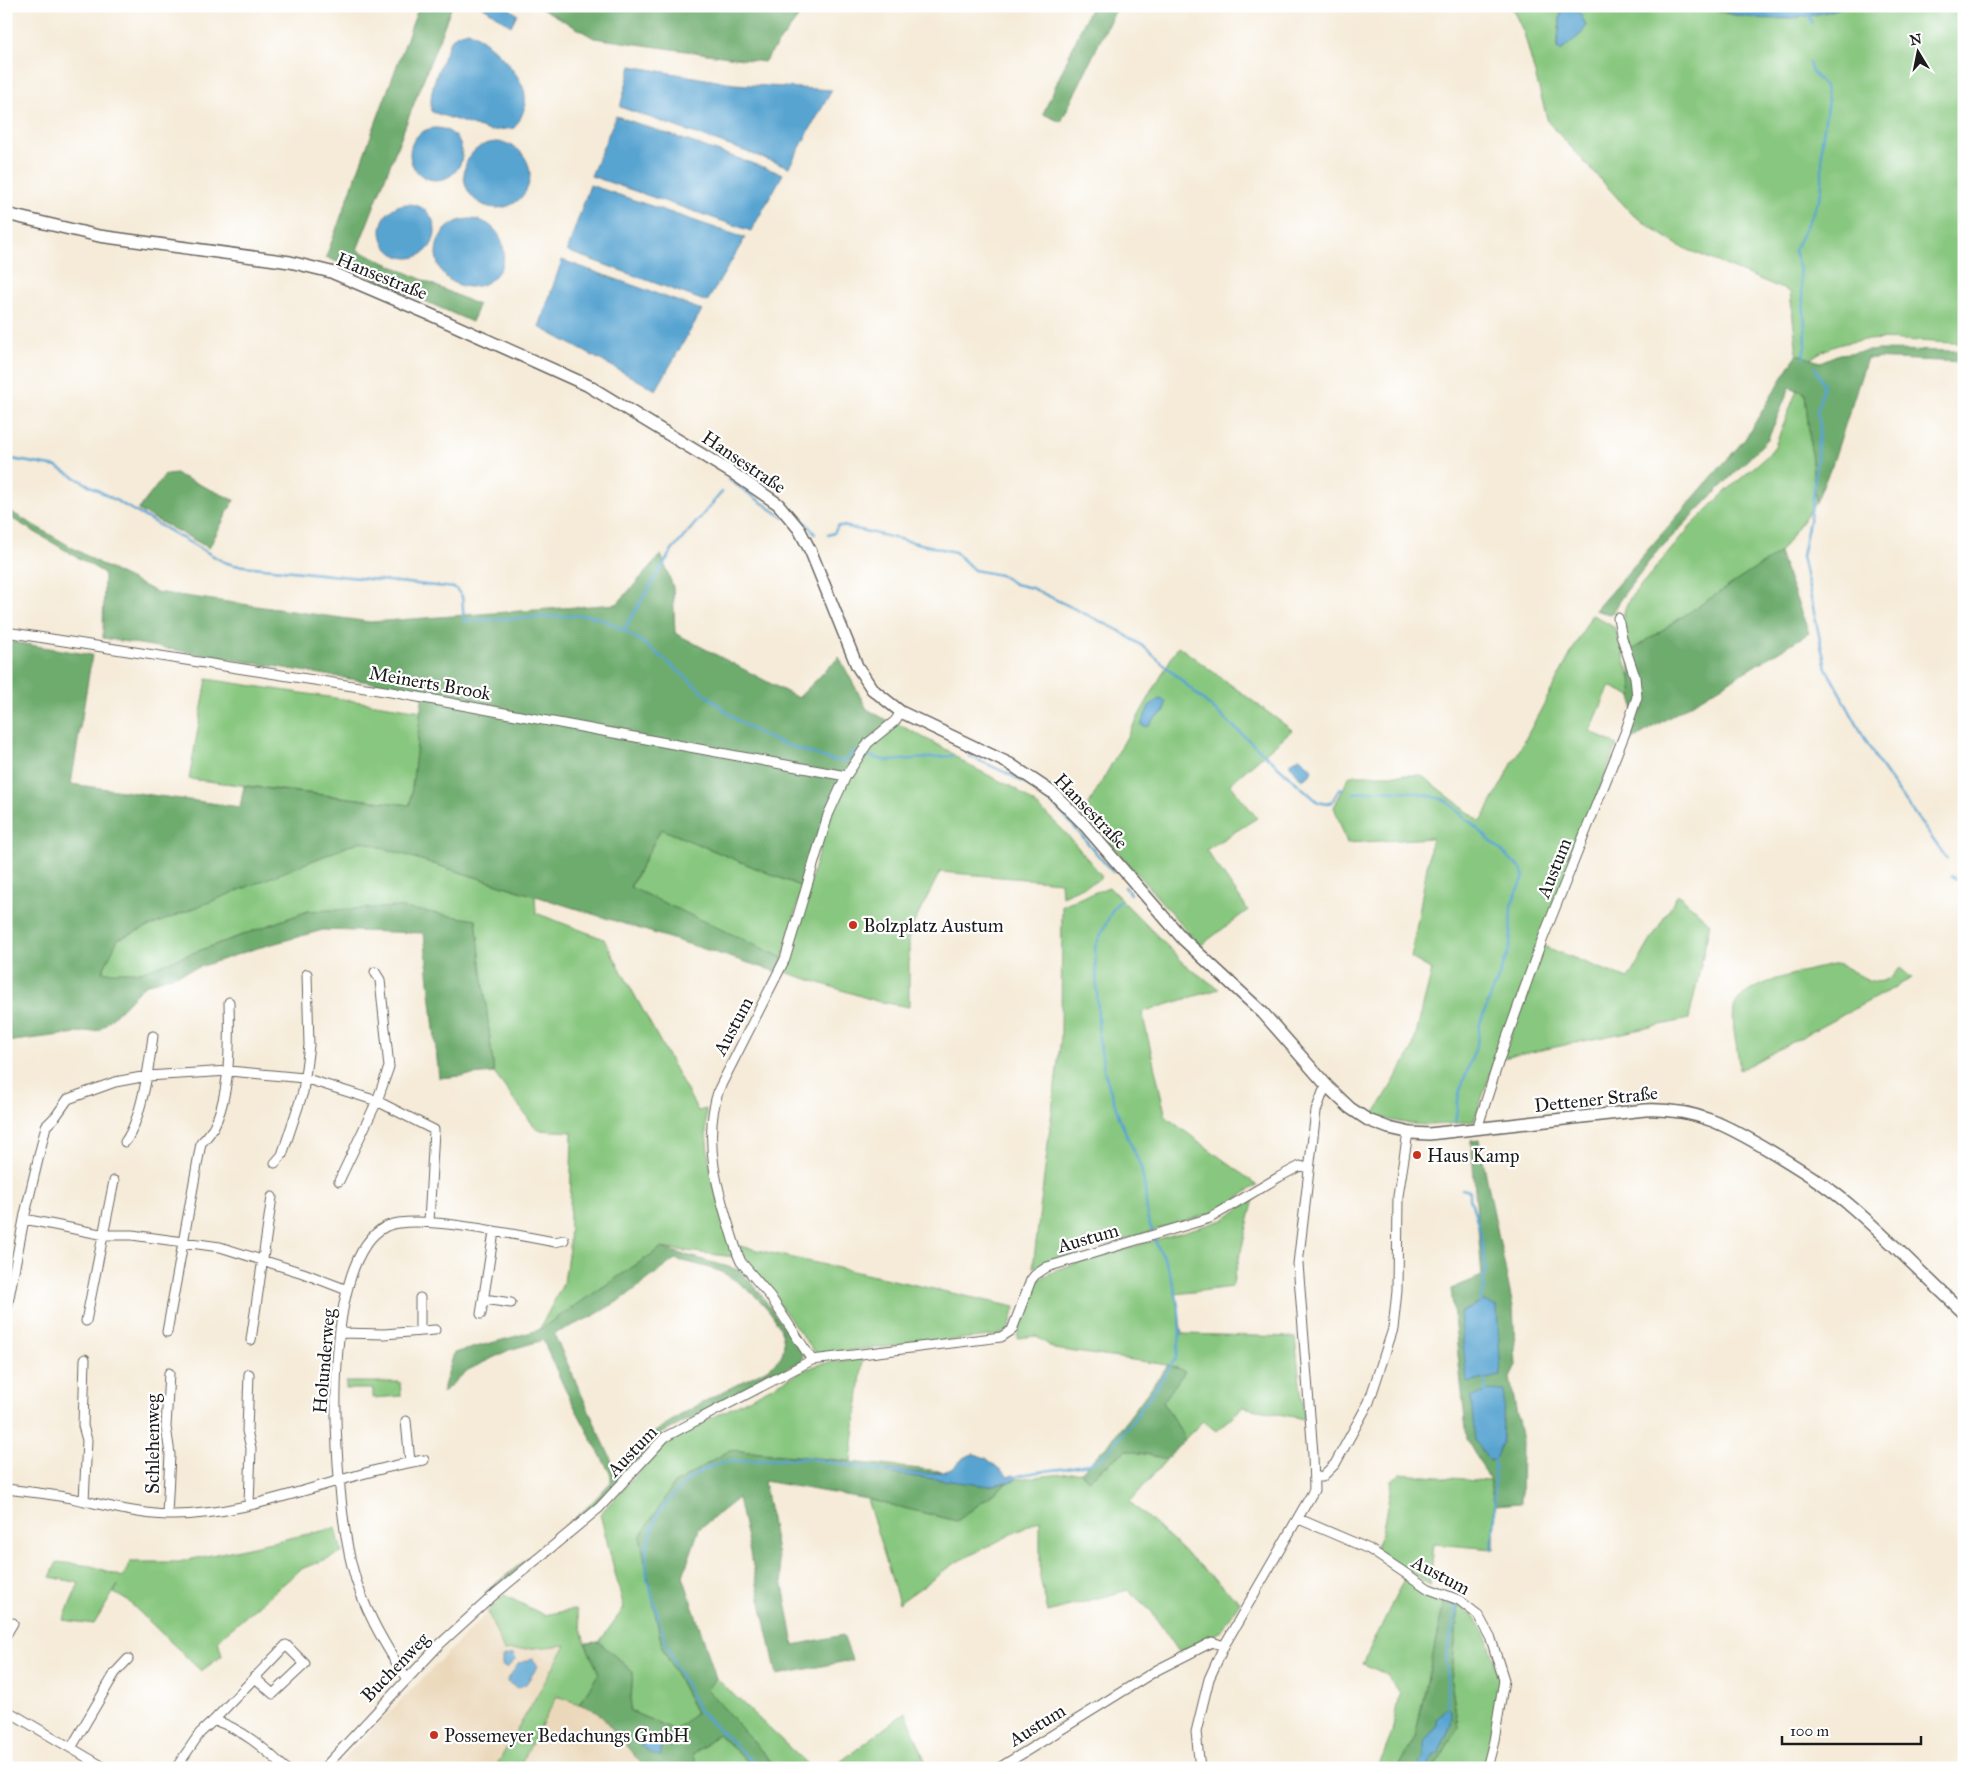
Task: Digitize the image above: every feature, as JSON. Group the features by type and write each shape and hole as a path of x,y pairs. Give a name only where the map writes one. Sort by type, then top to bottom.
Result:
{"street":[{"name":"Hansestraße","path":"6,214 99,236 290,262 331,272 546,366 612,399 760,491 789,516 811,552 864,679 884,701 901,712 1022,771 1053,793 1081,821 1183,939 1263,1013 1328,1087"},
{"name":"Austum","path":"1477,1130 1505,1042 1539,948 1625,734 1637,697 1635,677 1622,638 1618,618"},
{"name":"Meinerts Brook","path":"6,632 391,692 846,776"},
{"name":"Austum","path":"812,1360 775,1303 741,1262 738,1255 716,1178 710,1131 712,1109 719,1089 785,959 828,815 846,776 868,743 895,721 901,712"},
{"path":"339,1181 377,1101 389,1067 380,980 375,972"},
{"path":"275,1163 282,1155 303,1092 309,1045 307,974"},
{"path":"167,1332 201,1143 216,1126 229,1071 229,1002"},
{"path":"125,1142 132,1133 147,1076 153,1036"},
{"path":"6,1312 24,1219 46,1126 68,1099 115,1082 147,1076 229,1071 304,1078 377,1101 434,1130 429,1222"},
{"name":"Dettener Straße","path":"1328,1087 1350,1108 1368,1120 1408,1132 1429,1134 1645,1110 1678,1110 1704,1116 1753,1141 1814,1178 1853,1208 1964,1313"},
{"path":"1200,1768 1196,1732 1209,1679 1224,1646 1314,1490 1298,1264 1308,1168 1318,1102 1328,1087"},
{"path":"1314,1477 1322,1477 1335,1464 1369,1402 1393,1329 1397,1291 1398,1196 1408,1132"},
{"name":"Austum","path":"495,1594 600,1508 665,1437 812,1360 1002,1337 1012,1330 1031,1280 1047,1267 1210,1218 1300,1166 1308,1168"},
{"path":"86,1321 105,1235 114,1181"},
{"path":"251,1340 272,1197"},
{"path":"24,1219 105,1235 220,1247 346,1290"},
{"name":"Holunderweg","path":"406,1678 382,1640 358,1590 347,1546 338,1480 336,1380 346,1290 359,1254 375,1234 386,1227 402,1221 429,1222 555,1242 564,1240"},
{"path":"481,1314 494,1232"},
{"path":"420,1298 420,1331"},
{"path":"484,1299 511,1303"},
{"path":"341,1333 384,1334 435,1330"},
{"path":"84,1500 87,1440 83,1426 85,1359"},
{"name":"Schlehenweg","path":"167,1515 170,1454 166,1427 169,1373"},
{"path":"249,1374 247,1431 251,1448 250,1504"},
{"path":"406,1421 410,1462"},
{"name":"Schlehenweg","path":"6,1490 84,1500 113,1507 167,1515 209,1512 250,1504 381,1468 424,1460"},
{"name":"Austum","path":"1299,1519 1369,1549 1429,1588 1459,1600 1478,1615 1491,1639 1504,1680 1494,1741 1487,1768"},
{"name":"Buchenweg","path":"324,1768 406,1678 495,1594"},
{"path":"6,1635 13,1623"},
{"name":"Austum","path":"999,1768 1157,1670 1212,1642 1224,1646"},
{"path":"176,1768 200,1733 214,1720 254,1677 286,1645 305,1664 272,1694 254,1677"},
{"path":"71,1748 115,1673 128,1659"},
{"path":"6,1710 105,1768"},
{"path":"214,1720 232,1726 259,1742 286,1768"}],"shaded area":[{"path":"488,1612 504,1651 566,1645 495,1768 334,1768"},
{"path":"557,1696 597,1711 645,1768 519,1768"}],"green space":[{"path":"419,6 452,6 357,250 478,305 472,322 326,257"},
{"path":"538,6 807,6 764,62 594,38"},
{"path":"1091,6 1117,6 1061,122 1043,114"},
{"path":"1508,6 1709,6 1723,13 1741,16 1786,18 1846,6 1964,6 1964,343 1884,339 1864,340 1845,343 1827,349 1810,359 1797,354 1790,292 1679,246 1633,215 1548,122 1524,33 1513,10","holes":["1568,7 1574,10 1586,26 1561,51 1557,48 1561,11"]},
{"path":"1878,350 1964,351 1964,362 1867,358 1832,465 1816,502 1805,393 1790,387 1768,439 1654,555 1621,598 1614,612 1609,614 1595,610 1745,439 1797,354 1820,362 1839,354"},
{"path":"1797,390 1805,393 1816,502 1779,553 1629,652 1623,618 1630,598 1691,526 1724,493 1767,456 1775,446"},
{"path":"176,474 234,500 209,548 138,510 165,475"},
{"path":"6,509 104,566 156,592 370,622 617,604 661,555 673,587 675,633 798,698 839,657 867,709 890,722 844,774 802,887 661,829 630,887 783,958 777,972 361,841 118,939 102,972 141,972 308,911 397,907 476,920 494,1073 439,1078 424,933 323,930 254,949 145,985 100,1030 6,1042 6,820 11,781 6,780 6,641 92,655 71,784 240,807 244,786 410,805 423,691 103,638 104,573 6,515"},
{"path":"1779,553 1809,633 1625,744 1634,717 1629,652"},
{"path":"1592,614 1615,628 1633,685 1633,697 1610,686 1590,731 1617,745 1497,1055 1474,1121 1424,1125 1400,1122 1374,1115 1412,1050 1432,970 1411,958 1432,838 1347,843 1334,807 1350,775 1421,775 1481,822"},
{"path":"1178,646 1292,730 1230,784 1257,818 1206,850 1248,910 1200,946 1084,813"},
{"path":"207,679 422,711 410,805 189,779"},
{"path":"898,724 949,751 966,764 1016,789 1064,831 1102,876 1099,880 1062,896 1061,882 940,872 909,933 909,1007 876,1001 785,972 791,957 820,846 841,793 854,768 870,745"},
{"path":"661,829 802,887 783,958 630,888"},
{"path":"361,841 535,896 536,913 604,939 698,1111 706,1109 706,1130 711,1167 734,1257 661,1248 539,1330 564,1282 569,1248 572,1132 537,1130 494,1073 476,920 308,911 141,972 102,973 117,939"},
{"path":"1109,887 1188,967 1219,989 1142,1012 1166,1117 1257,1185 1219,1211 1033,1267 1061,1037 1062,905"},
{"path":"1678,894 1710,923 1689,1019 1503,1058 1543,946 1628,979"},
{"path":"1837,964 1876,982 1884,981 1900,968 1912,978 1740,1070 1733,1023 1734,1008 1739,999 1763,984 1812,969"},
{"path":"1479,1140 1513,1307 1516,1366 1510,1378 1522,1441 1521,1503 1495,1505 1489,1479 1467,1439 1451,1289 1482,1276 1471,1141"},
{"path":"1254,1199 1232,1287 1176,1294 1182,1334 1295,1337 1304,1419 1243,1407 1216,1431 1203,1421 1185,1439 1163,1402 1185,1371 1168,1365 1054,1349 1036,1336 1017,1338 1024,1309 1038,1280 1058,1269 1223,1220"},
{"path":"739,1246 1015,1307 1009,1329 1000,1335 818,1354 812,1349 746,1259"},
{"path":"661,1248 739,1270 755,1286 803,1354 802,1361 663,1433 599,1501 485,1597 485,1592 566,1526 611,1482 611,1475 565,1389 543,1340 509,1350 468,1370 442,1393 454,1353 539,1330","holes":["675,1259 716,1270 727,1275 751,1293 773,1316 780,1329 784,1342 782,1354 769,1368 707,1400 668,1423 631,1451 615,1468 554,1334 593,1316 622,1299"]},
{"path":"863,1358 851,1461 730,1450 673,1485 662,1647 696,1713 675,1730 630,1711 633,1672 599,1642 624,1608 600,1514 669,1440 805,1370 820,1364"},
{"path":"1168,1365 1185,1371 1163,1402 1185,1439 1167,1459 1126,1450 1088,1480 1081,1472 1112,1440"},
{"path":"346,1382 400,1382 401,1396 373,1398 373,1389 346,1389"},
{"path":"730,1450 941,1471 934,1473 989,1486 1007,1483 957,1521 867,1499 764,1481 794,1645 843,1635 852,1660 777,1675 738,1498 699,1529 683,1576 716,1678 707,1689 776,1768 754,1768 718,1734 692,1755 700,1768 645,1768 597,1711 579,1704 599,1673 585,1643 599,1642 633,1672 630,1711 675,1730 696,1713 662,1647 640,1537 673,1485"},
{"path":"1126,1450 1167,1459 1130,1502 1240,1602 1221,1631 1179,1652 1151,1611 1128,1590 1048,1612 1040,1578 1040,1520 957,1562 899,1603 867,1499 957,1521 1007,1483 1016,1479 1081,1472 1088,1480"},
{"path":"1400,1474 1489,1481 1495,1505 1494,1549 1434,1544 1430,1585 1375,1549 1382,1533 1392,1481"},
{"path":"336,1528 342,1553 301,1569 218,1640 222,1656 201,1671 128,1601 114,1593 118,1585 94,1624 63,1620 79,1583 50,1577 57,1562 92,1566 123,1577 130,1562 179,1562"},
{"path":"1404,1579 1445,1598 1415,1737 1398,1768 1378,1768 1392,1733 1399,1693 1386,1674 1363,1664"},
{"path":"504,1595 544,1615 576,1609 585,1643 599,1673 579,1704 557,1696 519,1768 495,1768 566,1645 504,1651 488,1612"},
{"path":"1445,1598 1459,1605 1451,1681 1458,1727 1434,1768 1398,1768 1415,1737"},
{"path":"1459,1605 1476,1618 1488,1639 1500,1680 1492,1739 1483,1768 1434,1768 1458,1727 1451,1681"},
{"path":"716,1678 811,1768 777,1768 706,1689"},
{"path":"906,1712 928,1768 832,1768"},
{"path":"718,1734 754,1768 701,1768 692,1756"}],"water":[{"path":"482,6 506,6 517,14 511,26"},
{"path":"1709,6 1846,6 1813,15 1777,19 1742,16"},
{"path":"1567,7 1581,14 1586,26 1582,33 1561,51 1557,48 1561,11"},
{"path":"468,31 494,49 519,78 525,101 524,110 514,128 490,131 432,112 433,85 450,41 456,35"},
{"path":"631,66 734,84 832,90 789,167 620,107"},
{"path":"616,116 783,174 751,231 591,176"},
{"path":"436,128 450,132 458,140 462,154 458,168 450,176 436,180 422,176 414,168 410,154 414,140 422,132"},
{"path":"503,142 521,151 528,162 530,175 528,188 521,199 510,206 491,208 473,199 466,188 464,169 473,151 484,144"},
{"path":"590,185 745,238 707,302 567,251"},
{"path":"408,204 418,206 427,212 433,221 435,231 433,241 427,250 418,256 408,258 398,256 389,250 383,241 381,231 383,221 389,212 398,206"},
{"path":"477,219 489,225 498,234 504,246 502,266 494,277 477,287 463,287 446,277 438,266 436,246 446,229 457,221"},
{"path":"562,260 702,310 656,390 539,327"},
{"path":"1159,699 1166,701 1165,711 1154,719 1148,727 1141,725 1149,706"},
{"path":"1300,757 1312,769 1310,775 1302,780 1289,764"},
{"path":"1484,1301 1497,1307 1501,1376 1467,1383 1460,1313"},
{"path":"1489,1390 1504,1391 1502,1443 1495,1459 1490,1461 1475,1441 1471,1398"},
{"path":"974,1454 986,1458 1008,1476 1014,1475 1016,1480 989,1486 886,1473 887,1470 926,1473 942,1472 953,1468 965,1457"},
{"path":"513,1654 516,1659 507,1668 502,1666 502,1657"},
{"path":"533,1659 538,1666 526,1684 517,1688 507,1682 519,1663"},
{"path":"1448,1706 1452,1716 1451,1722 1439,1753 1434,1755 1428,1768 1418,1768 1424,1757 1424,1742 1436,1727 1436,1719"},
{"path":"649,1736 661,1745 661,1756 651,1754 639,1744 640,1737"}],"waterway":[{"path":"1809,15 1812,23"},
{"path":"1805,357 1803,354 1806,342 1804,311 1799,266 1794,251 1820,198 1822,185 1822,141 1828,100 1825,87 1812,72 1809,63"},
{"path":"1815,367 1824,385 1817,412 1820,425 1812,506 1802,556 1826,668 1880,766 1947,859"},
{"path":"6,458 57,467 224,562 234,565 455,588 462,596 464,621 585,615 604,620 624,630 644,644 751,729 786,745 835,761 845,761 853,752 888,761 952,756"},
{"path":"728,479 784,518"},
{"path":"624,629 671,552 722,492"},
{"path":"801,517 815,534"},
{"path":"828,535 834,533 838,526 843,526 955,552 974,570 1000,575 1015,584 1032,588 1118,630 1144,647 1318,802 1326,804 1332,802 1339,790 1343,789"},
{"path":"969,756 1016,778 1041,794 1069,821 1113,872"},
{"path":"1354,793 1383,790 1414,792 1446,800 1521,869 1524,877 1511,905 1510,945 1480,1023 1477,1044 1459,1093 1455,1124"},
{"path":"1951,876 1964,883"},
{"path":"1125,887 1130,894"},
{"path":"1121,900 1114,907 1095,947 1099,1037 1104,1070 1120,1120 1141,1167 1147,1217 1153,1233"},
{"path":"1462,1189 1470,1191 1470,1198 1480,1230 1486,1270 1483,1277 1485,1288 1481,1297 1481,1304"},
{"path":"1012,1478 1064,1469 1095,1461 1114,1445 1176,1358 1180,1334 1177,1297 1166,1263 1154,1238"},
{"path":"1484,1376 1486,1393"},
{"path":"1492,1549 1495,1516 1494,1456"},
{"path":"759,1768 699,1711 674,1663 664,1637 647,1578 646,1548 658,1513 686,1481 705,1469 723,1462 807,1458 887,1472"},
{"path":"1437,1597 1450,1602 1457,1610 1446,1657 1448,1706"}],"place":[{"name":"Bolzplatz Austum","path":"853,925"},
{"name":"Haus Kamp","path":"1417,1155"},
{"name":"Possemeyer Bedachungs GmbH","path":"434,1735"}]}
